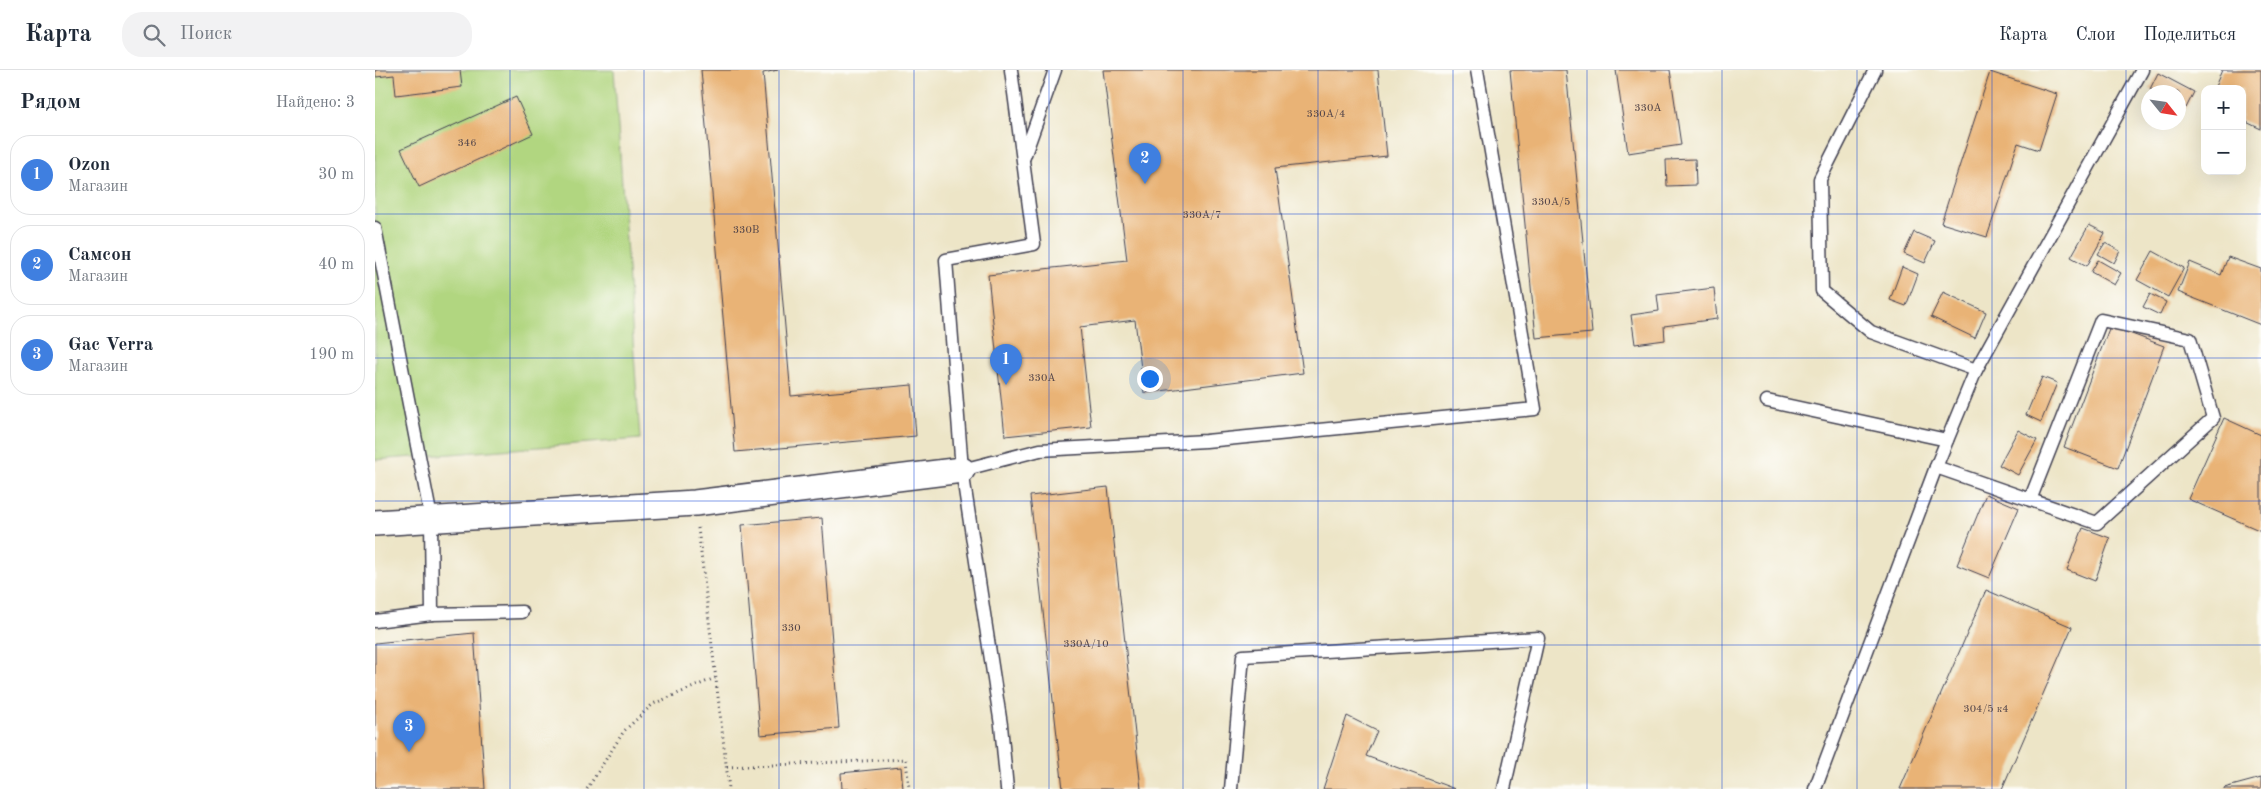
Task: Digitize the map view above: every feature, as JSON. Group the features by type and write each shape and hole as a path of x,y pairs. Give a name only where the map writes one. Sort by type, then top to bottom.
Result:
{"street":[{"path":"375,523 695,503 962,470"}],"lane":[{"path":"1007,789 1001,725 962,470 946,260 1034,244 1011,70"},
{"path":"1023,159 1055,70"},
{"path":"962,470 1040,450 1206,441 1535,409 1477,70"},
{"path":"1875,70 1821,179 1822,291 1871,332 1976,370"},
{"path":"1815,789 1936,467 1976,370 2142,70"},
{"path":"375,228 431,518 432,614"},
{"path":"1936,467 2030,500 2097,523 2213,418 2190,339 2101,320 2030,500"},
{"path":"1767,401 1947,440"},
{"path":"375,621 432,614 522,612"},
{"path":"1231,789 1243,656 1538,638 1504,789"}],"path":[{"path":"695,503 729,789"},
{"path":"587,789 623,731 653,704 715,678"},
{"path":"727,767 906,759 909,789"}],"green space":[{"path":"375,70 614,70 640,439 375,460"}],"building":[{"path":"375,70 460,70 462,87 396,95 394,75 376,77"},
{"path":"701,70 778,70 763,73 791,396 912,385 916,436 735,452"},
{"path":"1103,70 1378,70 1387,156 1275,168 1303,373 1144,393 1135,320 1080,327 1091,427 1005,436 988,275 1127,260"},
{"path":"1510,70 1566,70 1592,333 1536,338"},
{"path":"1616,70 1670,70 1681,145 1628,153"},
{"path":"2222,70 2261,70 2261,129 2246,122 2246,85 2216,85"},
{"path":"1990,72 2057,94 2039,150 2018,143 1987,237 1941,223"},
{"path":"2158,73 2181,85 2152,85"},
{"path":"2186,88 2194,92 2186,108"},
{"path":"516,97 533,134 419,187 401,149"},
{"path":"1695,159 1696,185 1667,186 1666,160"},
{"path":"2089,225 2105,233 2087,266 2071,257"},
{"path":"1914,232 1935,241 1925,263 1904,254"},
{"path":"2105,243 2120,251 2114,263 2098,254"},
{"path":"2153,251 2184,268 2168,297 2137,280"},
{"path":"2228,257 2261,269 2261,325 2178,292 2190,262 2221,275"},
{"path":"2098,260 2121,273 2114,285 2091,272"},
{"path":"1902,267 1918,274 1906,306 1890,300"},
{"path":"1714,288 1717,319 1664,326 1665,340 1635,344 1631,315 1659,311 1657,295"},
{"path":"1943,292 1986,312 1975,338 1931,317"},
{"path":"2150,294 2166,302 2160,315 2143,307"},
{"path":"2110,326 2164,346 2118,468 2064,447"},
{"path":"2042,377 2057,383 2041,422 2026,415"},
{"path":"2224,418 2261,435 2261,531 2188,499"},
{"path":"2018,430 2037,440 2018,475 1999,465"},
{"path":"1108,487 1141,789 1063,789 1030,496"},
{"path":"1986,494 2019,508 1989,578 1957,565"},
{"path":"822,518 839,728 760,735 742,525"},
{"path":"2083,528 2110,538 2095,581 2067,570"},
{"path":"1986,590 2072,627 2002,789 1900,789"},
{"path":"474,633 485,789 375,789 375,643"},
{"path":"1347,716 1377,731 1366,756 1455,789 1323,789"},
{"path":"901,767 903,789 842,789 841,773"},
{"path":"2261,778 2261,789 2224,789 2224,788"}],"place":[{"name":"Самсон","path":"1145,184"},
{"name":"Ozon","path":"1006,385"},
{"name":"Gac Verra","path":"409,752"}]}
